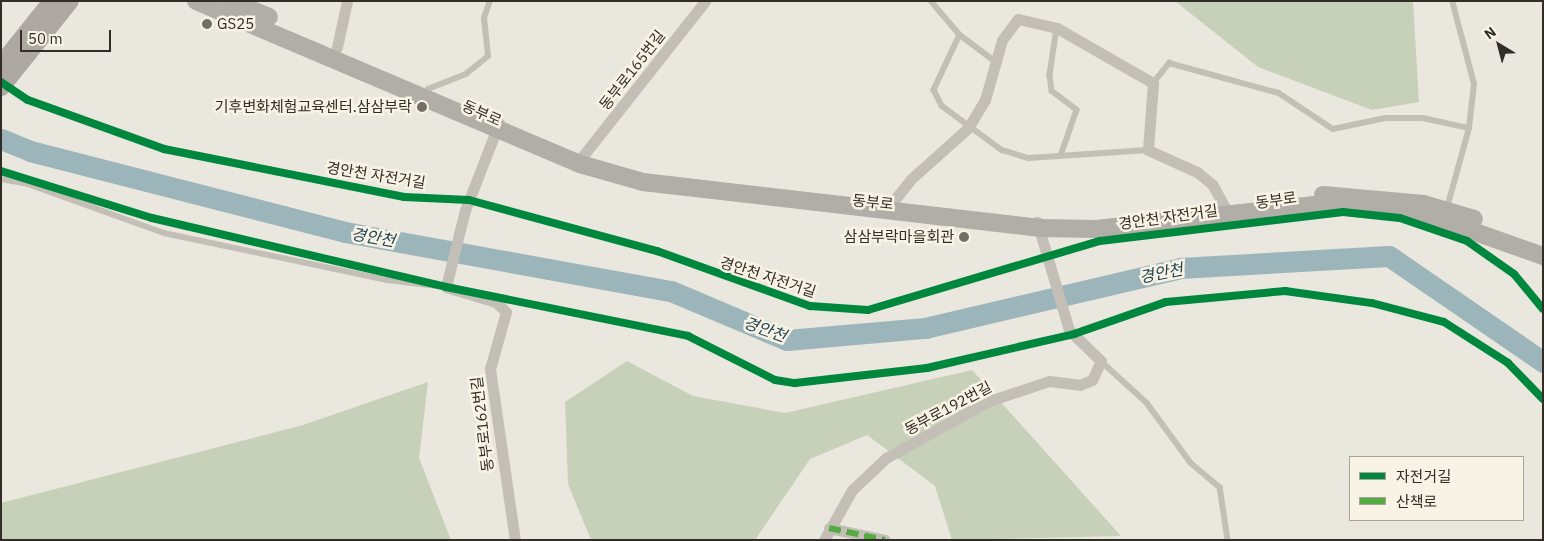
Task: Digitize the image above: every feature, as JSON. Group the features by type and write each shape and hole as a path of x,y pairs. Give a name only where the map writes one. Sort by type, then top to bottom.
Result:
{"highway":[{"path":"1,65 52,1"},
{"path":"1,87 70,1"}],"main road":[{"path":"196,1 498,124 580,164 643,182 1096,229 1315,205 1386,208 1461,227 1543,256"},
{"name":"동부로","path":"231,1 337,46 428,88 498,124 582,157 641,175 891,204 1038,224 1096,220 1351,194 1447,210 1543,244"}],"street":[{"path":"337,46 347,1"},
{"name":"동부로165번길","path":"582,157 706,1"},
{"path":"891,204 911,179 968,128 985,100 996,62 1013,21 1057,28 1153,83 1148,150 1197,172 1212,184 1225,207"},
{"path":"446,287 466,210 498,124"},
{"path":"1038,224 1069,330 1101,361"},
{"name":"동부로162번길","path":"446,287 496,302 506,312 490,370 515,540"},
{"name":"동부로192번길","path":"824,540 852,490 886,458 988,401 1049,381 1086,384 1101,361"},
{"path":"830,528 885,540"}],"lane":[{"path":"428,88 466,74 488,56 484,18 490,1"},
{"path":"931,1 960,36 996,62"},
{"path":"1447,210 1469,128 1471,62 1452,1"},
{"path":"1057,28 1050,75 1052,91 1077,110 1062,153"},
{"path":"960,36 934,90 942,106 968,128 1002,150 1029,158 1062,153 1148,150"},
{"path":"1153,83 1169,63 1279,93 1334,129 1385,118 1423,118 1469,128"},
{"path":"1,179 28,184 164,233 387,280 446,287"},
{"path":"1101,361 1147,403 1191,463 1220,487 1228,540"}],"green space":[{"path":"1175,1 1413,1 1419,102 1372,110 1258,67"},
{"path":"627,361 693,396 785,413 972,370 1121,536 952,540 935,486 867,435 810,459 755,540 591,540 568,484 565,402"},
{"path":"428,382 419,458 451,540 1,540 1,503 303,425"}],"waterway":[{"name":"경안천","path":"1,139 30,151 345,232 671,291 787,340 925,328 1180,268 1389,256 1543,362"}],"marked path":[{"path":"829,528 885,540"}],"cycle path":[{"name":"경안천 자전거길","path":"1,82 28,100 164,149 404,197 469,200 657,251 810,306 868,310 1100,241 1343,212 1400,218 1467,241 1514,274 1543,309"},
{"path":"1,171 152,218 446,287 688,336 775,380 795,383 927,368 1074,334 1166,302 1285,291 1372,303 1444,322 1508,363 1543,399"}],"place":[{"name":"GS25","path":"207,24"},
{"name":"기후변화체험교육센터.삼삼부락","path":"422,107"},
{"name":"삼삼부락마을회관","path":"964,237"}]}
